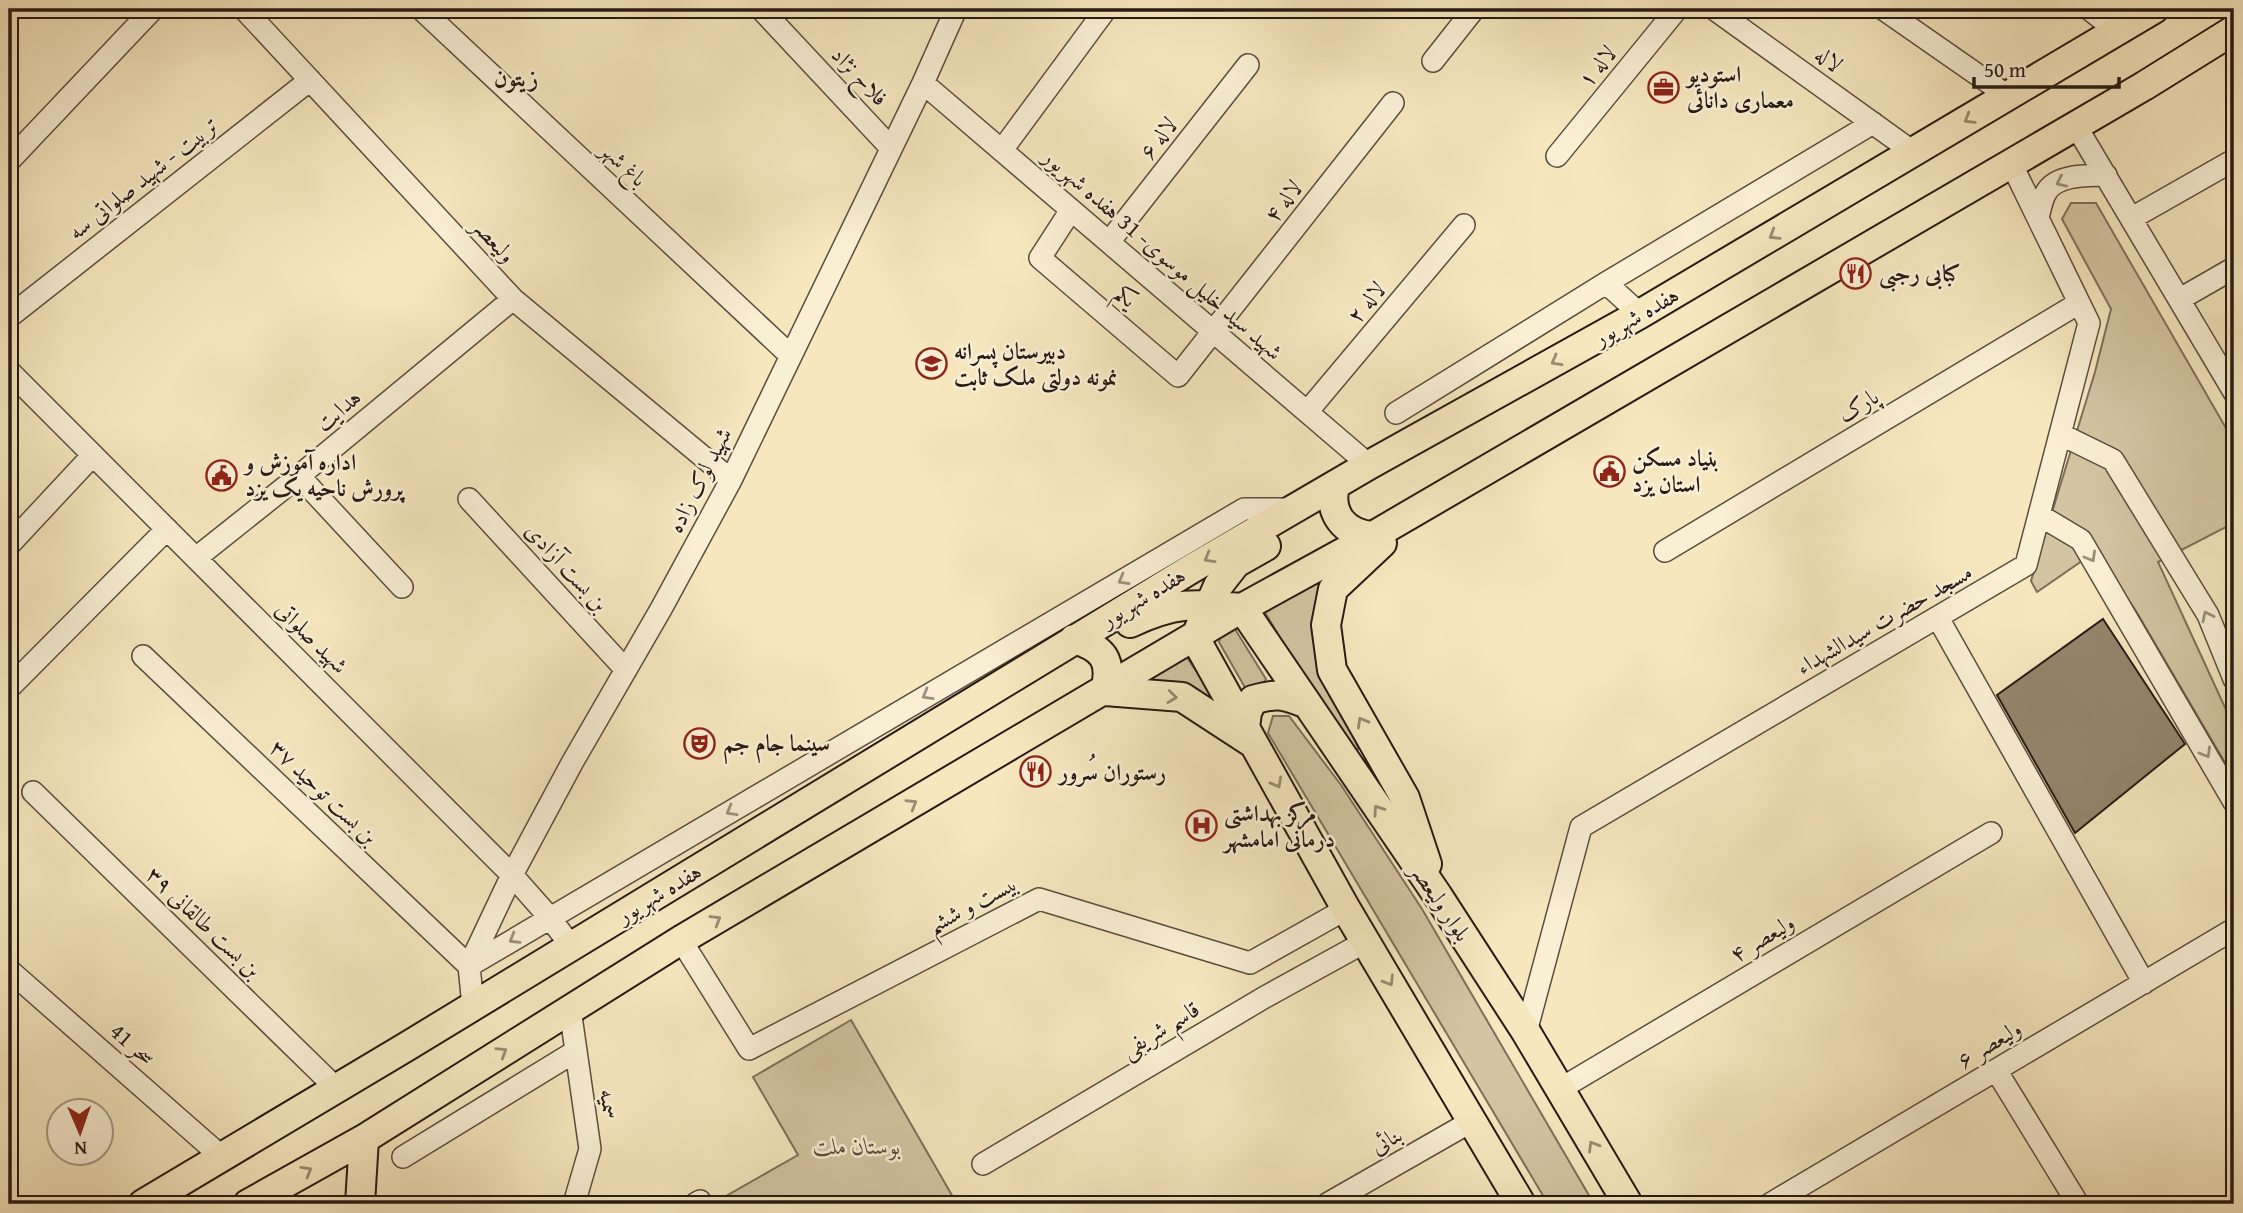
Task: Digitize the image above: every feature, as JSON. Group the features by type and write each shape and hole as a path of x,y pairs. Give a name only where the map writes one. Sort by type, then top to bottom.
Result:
{"main road":[{"name":"هفده شهریور","path":"144,1204 571,946 1009,663 1074,639 1368,465 1640,314 2154,9"},
{"path":"248,1204 364,1139 681,940 1242,608 1373,536 2076,126 2234,30"},
{"path":"1335,485 1332,495 1337,516 1352,531 1373,536"},
{"path":"1195,638 1208,604 1236,563 1307,520 1335,485"},
{"path":"1422,506 1333,589 1326,625 1332,670 1405,797 1438,896"},
{"path":"1074,639 1108,634 1163,608 1180,604 1242,608"},
{"name":"بلوار ولیعصر","path":"1242,608 1438,896 1526,1032 1628,1204"},
{"path":"1195,638 1365,942 1521,1204"},
{"path":"1074,639 1090,644 1101,652 1107,664 1105,691"},
{"path":"1105,691 1182,697 1251,737"},
{"path":"1251,737 1247,712 1253,700 1273,694 1286,695 1305,703"},
{"path":"360,1204 364,1139"}],"street":[{"path":"9,161 153,9"},
{"name":"ولیعصر","path":"244,9 513,299 731,480"},
{"name":"باغ شهر","path":"421,9 791,356"},
{"name":"فلاح نژاد","path":"761,9 891,148"},
{"name":"شهید لوک زاده","path":"469,966 512,875 572,763 731,480 923,83 956,9"},
{"path":"1002,150 1106,9"},
{"path":"1433,61 1475,9"},
{"name":"لاله ۱","path":"1557,156 1677,9"},
{"name":"لاله","path":"1714,9 1913,152"},
{"path":"1883,9 2008,96"},
{"path":"2089,9 2117,31"},
{"name":"لاله ۶","path":"1109,242 1248,65"},
{"name":"تربیت - شهید صلواتی سه","path":"9,317 310,80"},
{"name":"شهید سید خلیل موسوی- 31 هفده شهریور","path":"923,83 1368,465"},
{"name":"لاله ۴","path":"1213,332 1393,103"},
{"path":"1396,413 1873,123"},
{"path":"2076,126 2234,392"},
{"path":"2132,218 2234,160"},
{"name":"مسجد حضرت سیدالشهداء","path":"1526,1032 1581,827 2026,565 2089,323 2011,163"},
{"path":"2038,218 2046,191 2057,182 2074,177 2106,175"},
{"name":"یکم","path":"1071,210 1040,258 1178,376 1213,332"},
{"name":"لاله ۲","path":"1307,412 1464,225"},
{"path":"2180,299 2234,268"},
{"path":"1606,283 1640,314"},
{"name":"هدایت","path":"196,558 513,299"},
{"name":"پارک","path":"1665,551 2079,303"},
{"name":"شهید صلواتی","path":"9,371 512,875 571,946"},
{"path":"2060,434 2113,460 2208,615 2234,679"},
{"path":"9,545 93,455"},
{"path":"299,476 402,587"},
{"name":"بن بست آزادی","path":"469,499 626,670"},
{"path":"473,1006 469,966 550,918 1009,663 1244,509 1294,509"},
{"path":"2039,515 2081,540 2234,802"},
{"path":"9,688 167,529"},
{"path":"1938,618 2144,983"},
{"name":"بن بست توحید ۳۷","path":"143,656 469,966"},
{"name":"بن‌ بست طالقانی ۳۹","path":"33,792 337,1089"},
{"name":"ولیعصر ۴","path":"1560,1089 1992,833"},
{"name":"بیست و ششم","path":"681,940 749,1049 1039,899 1250,963"},
{"path":"1265,997 1250,963 1346,909"},
{"name":"ولیعصر ۶","path":"1770,1204 2234,929"},
{"name":"قاسم شریفی","path":"983,1164 1265,997 1365,942"},
{"name":"سحر 41","path":"10,973 222,1157"},
{"name":"سمیه","path":"570,1009 590,1149 574,1204"},
{"path":"403,1157 576,1051"},
{"path":"1996,1070 2078,1204"},
{"name":"بنائی","path":"1327,1204 1472,1121"}],"green space":[{"path":"2071,203 2096,203 2234,442 2234,523 2158,562 2234,727 2234,778 2136,611 2095,552 2037,592 2031,581 2095,372 2111,309 2062,219"},
{"path":"1355,554 1322,583 1313,617 1318,663 1359,749 1350,750 1345,747 1263,609"},
{"path":"1233,626 1266,679 1260,690 1247,691 1219,642 1222,630"},
{"path":"1185,655 1230,719 1127,688"},
{"path":"1273,716 1289,716 1341,785 1422,909 1594,1204 1548,1204 1268,733"},
{"name":"بوستان ملت","path":"851,1020 957,1204 712,1204 798,1155 753,1077"}],"building":[{"path":"2103,619 2185,744 2075,833 1997,695"}],"place":[{"name":"استودیو معماری دانائی","path":"1664,87"},
{"name":"کبابی رجبی","path":"1856,273"},
{"name":"دبیرستان پسرانه نمونه دولتی ملک ثابت","path":"931,364"},
{"name":"بنیاد مسکن استان یزد","path":"1609,471"},
{"name":"اداره آموزش و پرورش ناحیه یک یزد","path":"222,475"},
{"name":"سینما جام جم","path":"700,743"},
{"name":"رستوران سُرور","path":"1036,772"},
{"name":"مرکز بهداشتی درمانی امامشهر","path":"1201,826"}],"district":[{"name":"زیتون","path":"516,78"}]}
